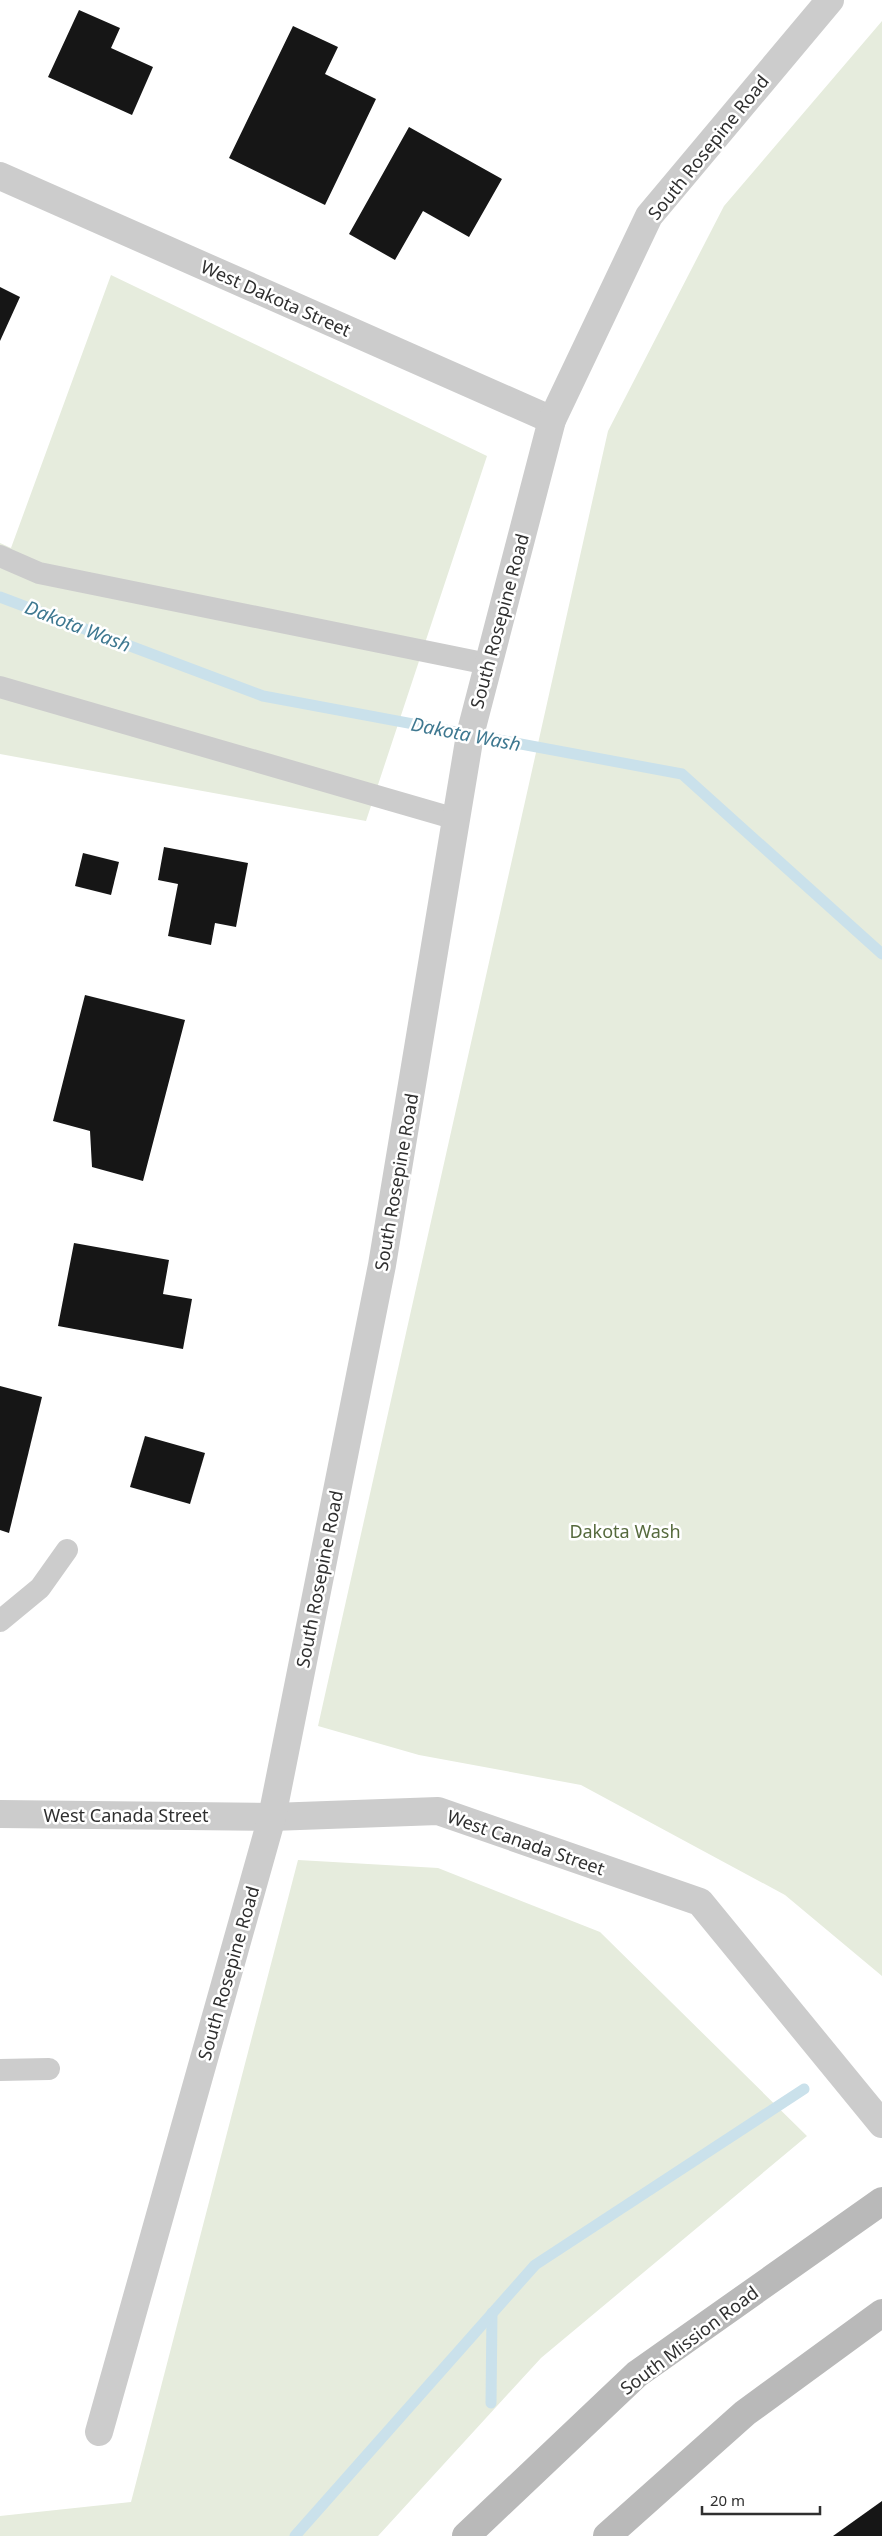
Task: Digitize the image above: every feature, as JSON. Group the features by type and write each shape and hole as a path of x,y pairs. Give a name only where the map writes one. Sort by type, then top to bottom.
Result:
{"main road":[{"name":"South Mission Road","path":"466,2536 637,2374 882,2201"},
{"path":"615,2533 745,2414 882,2313"}],"street":[{"name":"South Rosepine Road","path":"99,2432 272,1817 382,1265 470,735 552,420 649,216 830,0"},
{"name":"West Dakota Street","path":"0,176 552,420"},
{"name":"West Canada Street","path":"0,1814 272,1817 438,1811 700,1902 882,2124"}],"lane":[{"path":"0,556 39,573 488,664"},
{"path":"0,687 456,819"},
{"path":"0,1621 40,1588 67,1550"},
{"path":"0,2070 49,2069"}],"green space":[{"name":"Dakota Wash","path":"882,21 882,1976 785,1895 581,1785 419,1755 318,1726 608,431 724,206"},
{"name":"Dakota Wash","path":"111,275 487,456 366,821 0,754 0,543 11,548"},
{"path":"298,1860 438,1868 600,1932 807,2136 541,2358 378,2536 0,2536 0,2516 131,2502"}],"building":[{"path":"79,10 120,28 111,48 153,67 132,115 48,77"},
{"path":"293,26 338,47 325,74 376,99 325,205 229,158"},
{"path":"409,127 502,179 469,237 423,211 395,260 349,234"},
{"path":"0,287 20,297 0,341"},
{"path":"164,847 248,863 236,927 215,923 211,945 168,936 178,884 158,880"},
{"path":"83,853 119,862 111,895 75,886"},
{"path":"85,995 185,1020 143,1181 92,1167 90,1131 53,1121"},
{"path":"74,1243 169,1260 163,1294 192,1299 183,1349 58,1326"},
{"path":"0,1386 42,1397 9,1533 0,1530"},
{"path":"145,1436 205,1453 190,1504 130,1487"},
{"path":"882,2501 882,2536 833,2536"}],"waterway":[{"name":"Dakota Wash","path":"0,597 263,696 682,774 882,954"},
{"path":"295,2536 535,2265 804,2089"},
{"path":"491,2403 492,2313"}]}
